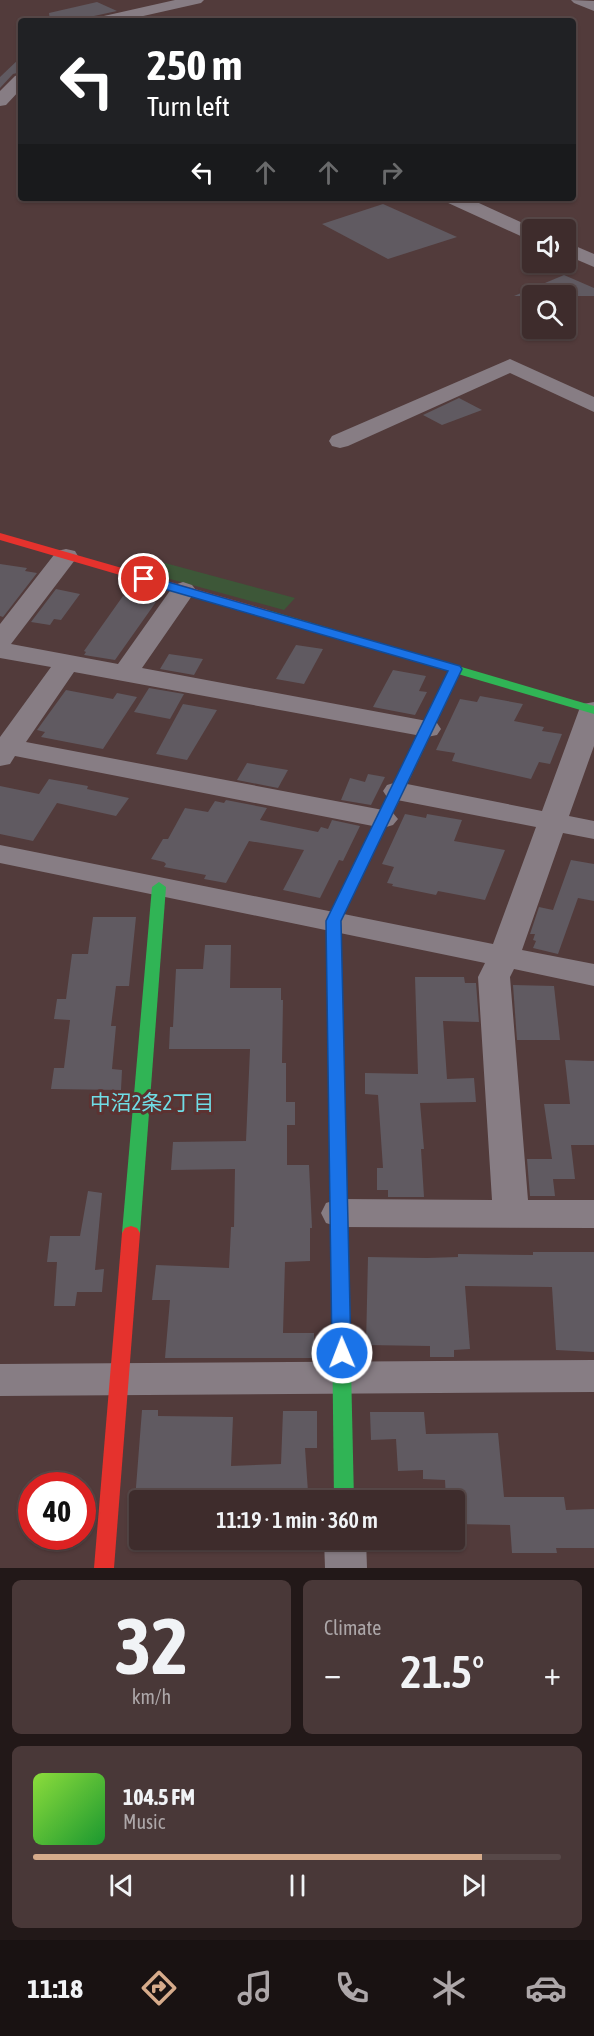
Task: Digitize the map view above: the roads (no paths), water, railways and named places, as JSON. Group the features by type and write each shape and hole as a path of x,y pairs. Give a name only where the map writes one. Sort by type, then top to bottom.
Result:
{"street":[{"path":"114,18 196,0"},
{"path":"579,0 594,6"},
{"path":"0,100 18,82"},
{"path":"460,201 522,229"},
{"path":"576,253 594,261"},
{"path":"340,441 510,365 591,401"},
{"path":"0,536 594,710 504,957 494,977 511,1214"},
{"path":"0,641 66,556"},
{"path":"125,674 183,590"},
{"path":"0,650 427,729"},
{"path":"67,663 3,749 383,819"},
{"path":"344,1490 334,921 456,669"},
{"path":"397,791 594,830"},
{"path":"1,860 159,887 594,975"},
{"path":"104,1568 159,887"},
{"path":"339,1213 594,1214"},
{"path":"0,1380 594,1376"},
{"path":"345,1550 346,1568"}],"district":[{"name":"中沼2条2丁目","path":"152,1102"}]}
